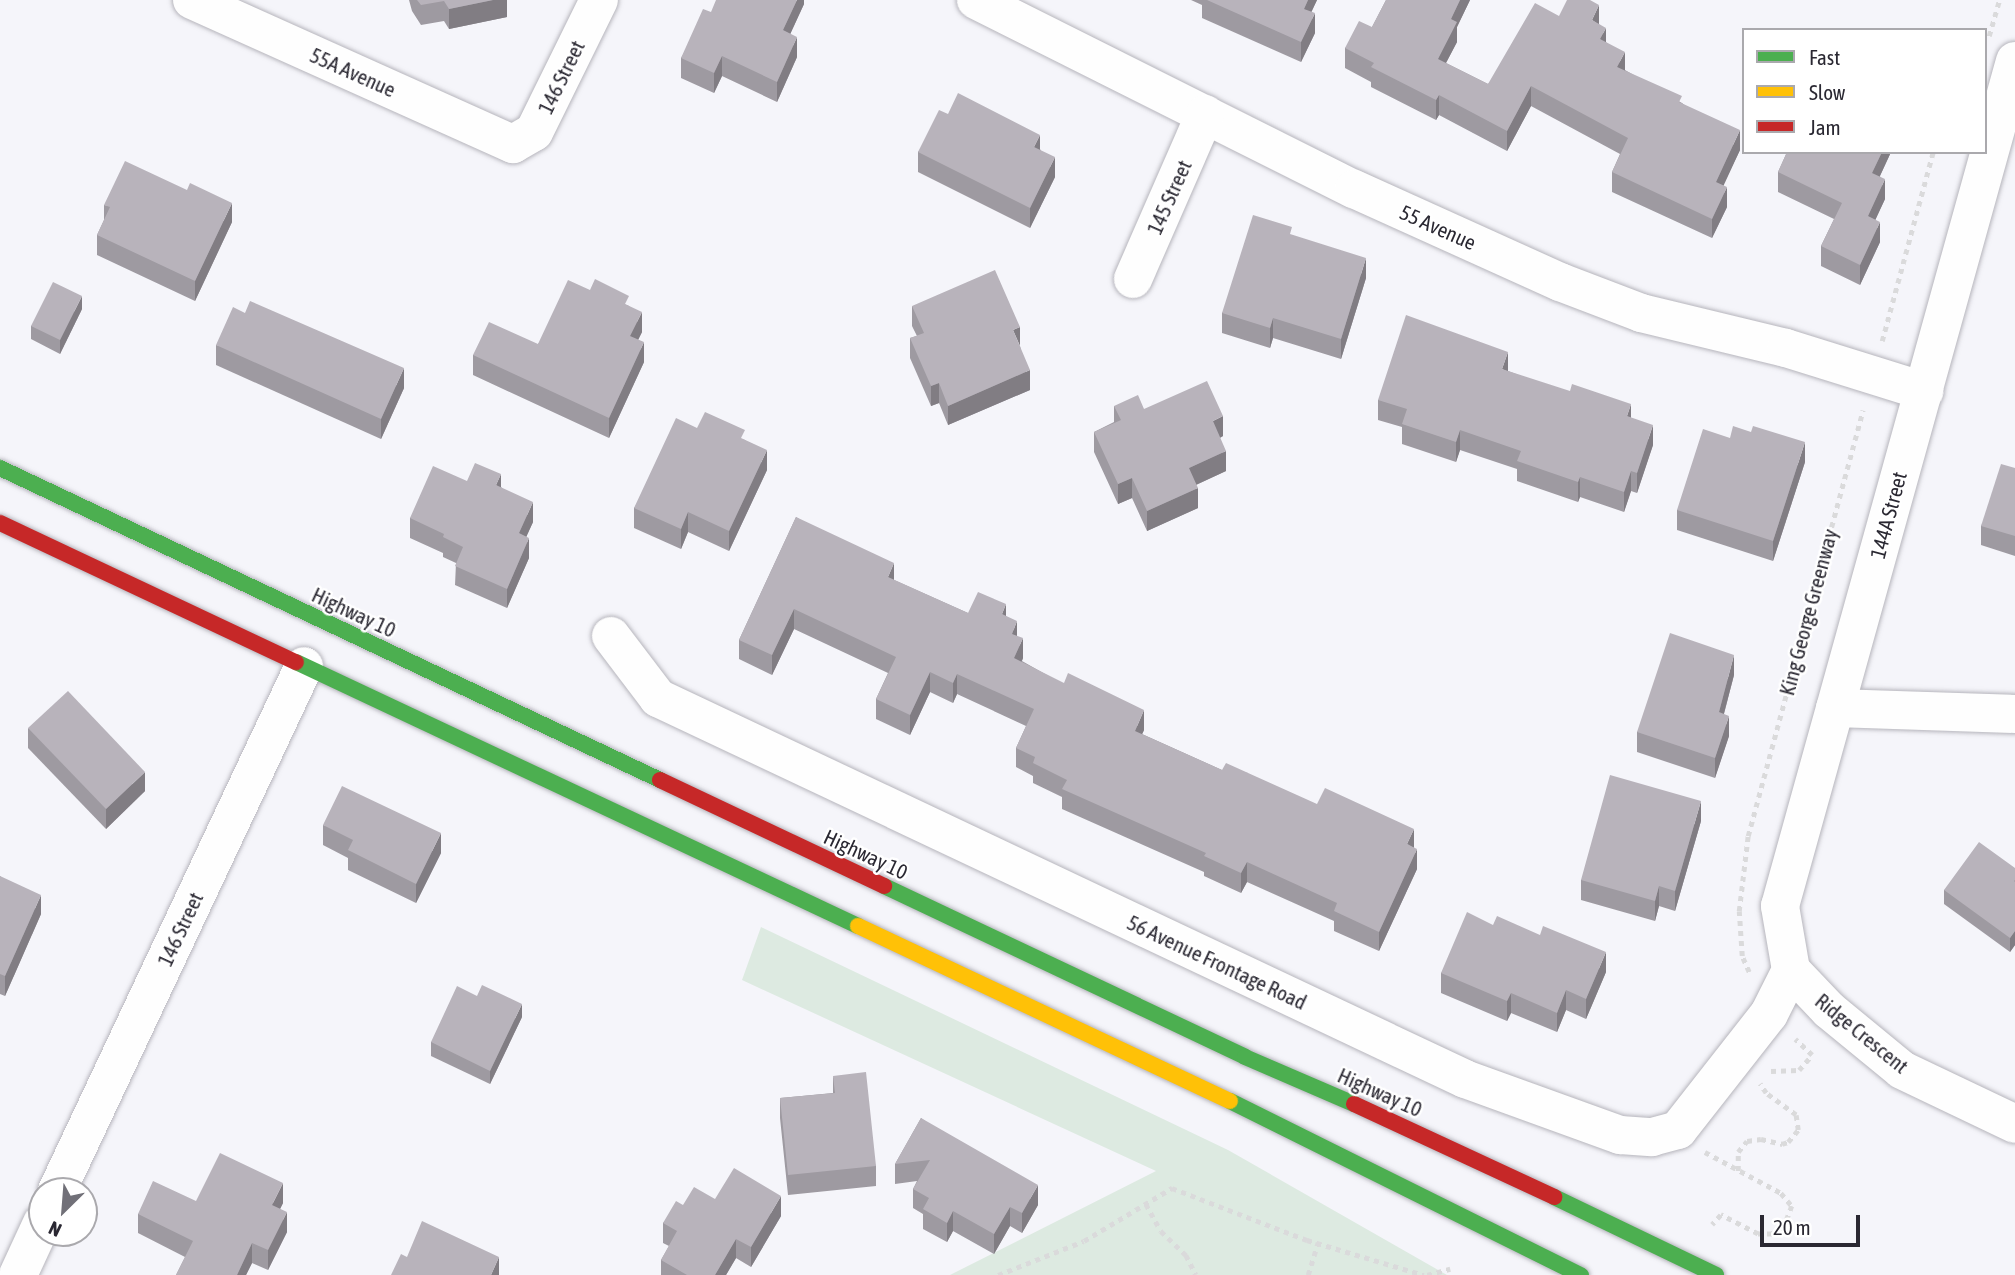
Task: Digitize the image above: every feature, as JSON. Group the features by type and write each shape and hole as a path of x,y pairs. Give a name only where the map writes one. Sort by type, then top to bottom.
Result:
{"highway":[{"name":"Highway 10","path":"0,468 1245,1056 1420,1133 1716,1275"},
{"path":"0,523 1227,1099 1581,1275"}],"street":[{"name":"55A Avenue","path":"192,0 513,144"},
{"name":"146 Street","path":"513,144 534,132 599,0"},
{"name":"55 Avenue","path":"976,0 1354,189 1560,282 1641,313 1786,348 1924,391"},
{"name":"144A Street","path":"1987,116 2002,51"},
{"name":"145 Street","path":"1133,279 1206,114"},
{"name":"144A Street","path":"1791,970 1780,906 1924,391 1978,154"},
{"name":"56 Avenue Frontage Road","path":"611,636 658,698 1465,1079 1620,1135 1652,1137 1678,1130 1769,1014 1791,970"},
{"name":"146 Street","path":"64,1177 304,666"},
{"path":"1835,708 2015,714"},
{"name":"Ridge Crescent","path":"1791,970 1829,1010 1902,1070 2015,1124"},
{"path":"18,1275 31,1247"}],"path":[{"path":"1999,0 2002,51"},
{"name":"King George Greenway","path":"1738,1171 1738,1152 1747,1141 1761,1139 1782,1144 1788,1142 1798,1130 1796,1115 1762,1089 1759,1082 1761,1076 1767,1072 1799,1070 1812,1055 1769,1014 1742,956 1740,911 1748,836 1932,154"},
{"path":"1709,1155 1781,1193 1792,1206 1783,1229 1772,1234 1758,1234 1721,1215 1712,1225"},
{"path":"998,1275 1084,1241 1172,1188 1318,1243 1426,1275 1450,1269"},
{"path":"1146,1204 1161,1231 1186,1255 1196,1275"},
{"path":"1308,1275 1318,1243"}],"shaded area":[{"path":"761,927 1228,1150 1447,1275 950,1275 1156,1171 742,980"}],"building":[{"path":"417,0 493,0 449,9 444,1 421,5"},
{"path":"716,0 797,0 783,30 797,37 777,82 722,56 714,73 681,58 703,9 711,12"},
{"path":"1207,0 1308,0 1304,9 1315,13 1301,42"},
{"path":"1386,0 1460,0 1451,19 1457,22 1438,59 1488,84 1535,3 1559,16 1567,0 1590,0 1599,5 1592,20 1606,28 1600,39 1625,52 1617,67 1682,96 1679,102 1740,130 1716,182 1727,187 1712,219 1612,172 1628,138 1531,86 1507,131 1439,95 1436,100 1371,67 1374,63 1345,48 1359,21 1372,27"},
{"path":"958,93 1040,135 1034,147 1055,157 1030,208 918,152 939,110 948,114"},
{"path":"1786,154 1881,154 1872,173 1885,179 1868,216 1880,222 1860,265 1821,246 1842,203 1778,172"},
{"path":"125,161 187,190 190,183 232,203 195,281 97,235 110,207 104,205"},
{"path":"1253,215 1292,227 1290,234 1366,258 1341,339 1273,318 1270,328 1222,313"},
{"path":"995,270 1020,327 1013,330 1030,370 948,406 939,383 931,386 910,338 924,333 912,306"},
{"path":"595,279 629,296 625,304 642,312 630,336 644,342 609,418 473,355 489,322 538,344 568,280 590,290"},
{"path":"53,282 82,296 60,340 31,326"},
{"path":"250,301 404,368 381,419 216,345 233,307 245,313"},
{"path":"1406,315 1508,352 1502,369 1570,391 1572,384 1631,404 1627,416 1653,425 1637,473 1631,471 1624,492 1580,477 1578,482 1517,461 1521,451 1460,430 1456,442 1402,424 1407,409 1378,400"},
{"path":"1207,381 1223,416 1213,421 1226,451 1189,468 1198,488 1147,511 1132,478 1118,484 1094,432 1121,420 1114,406 1138,395 1144,409"},
{"path":"705,412 745,430 741,438 767,450 729,531 688,512 681,529 634,508 676,418 697,428"},
{"path":"1733,426 1751,432 1753,426 1805,442 1773,541 1677,510 1703,429 1730,438"},
{"path":"475,463 501,474 496,485 533,502 519,533 529,538 507,589 455,566 463,547 443,537 444,534 410,518 433,466 467,481"},
{"path":"2001,464 2015,468 2015,536 1981,526"},
{"path":"796,517 894,563 888,577 968,613 978,592 1006,604 1002,614 1017,621 1012,634 1023,638 1014,658 1064,683 1068,673 1144,710 1135,731 1222,770 1226,763 1317,804 1325,788 1414,829 1407,844 1417,849 1379,932 1334,911 1337,903 1247,862 1241,873 1204,856 1206,853 1062,789 1067,780 1033,763 1035,757 1016,748 1034,709 957,674 953,683 930,672 910,715 876,699 896,657 794,609 772,655 739,640"},
{"path":"1670,633 1734,655 1719,712 1729,716 1715,758 1637,732"},
{"path":"68,691 145,772 106,809 28,728"},
{"path":"1610,775 1701,801 1675,891 1659,886 1655,901 1581,880"},
{"path":"342,786 441,833 416,884 348,850 353,840 323,825"},
{"path":"1979,842 2015,868 2015,931 2010,938 1944,890"},
{"path":"0,876 41,895 5,976 0,974"},
{"path":"1467,912 1493,925 1497,916 1540,935 1543,926 1606,952 1586,999 1566,990 1557,1013 1511,993 1507,1001 1441,973"},
{"path":"482,985 522,1004 490,1071 431,1042 457,986 477,996"},
{"path":"866,1072 876,1166 788,1175 780,1098 835,1093 833,1076"},
{"path":"921,1118 1038,1185 1022,1213 1010,1207 994,1234 953,1211 947,1223 923,1209 929,1198 913,1189 930,1160 895,1164"},
{"path":"220,1153 283,1183 272,1205 287,1212 268,1250 252,1243 237,1275 176,1275 193,1241 138,1214 153,1181 196,1201"},
{"path":"734,1168 781,1196 751,1247 736,1239 715,1275 687,1275 661,1260 677,1231 663,1223 676,1201 683,1205 694,1187 715,1199"},
{"path":"422,1221 499,1257 491,1275 391,1275 401,1254 407,1257"}],"traffic: fast":[{"path":"0,468 660,780"},
{"path":"296,662 858,926"},
{"path":"884,886 1245,1057 1354,1104"},
{"path":"1230,1101 1581,1275"},
{"path":"1554,1197 1716,1275"}],"traffic: slow":[{"path":"858,926 1230,1101"}],"traffic: jam":[{"path":"0,523 296,662"},
{"path":"660,780 884,886"},
{"path":"1354,1104 1554,1197"}]}
